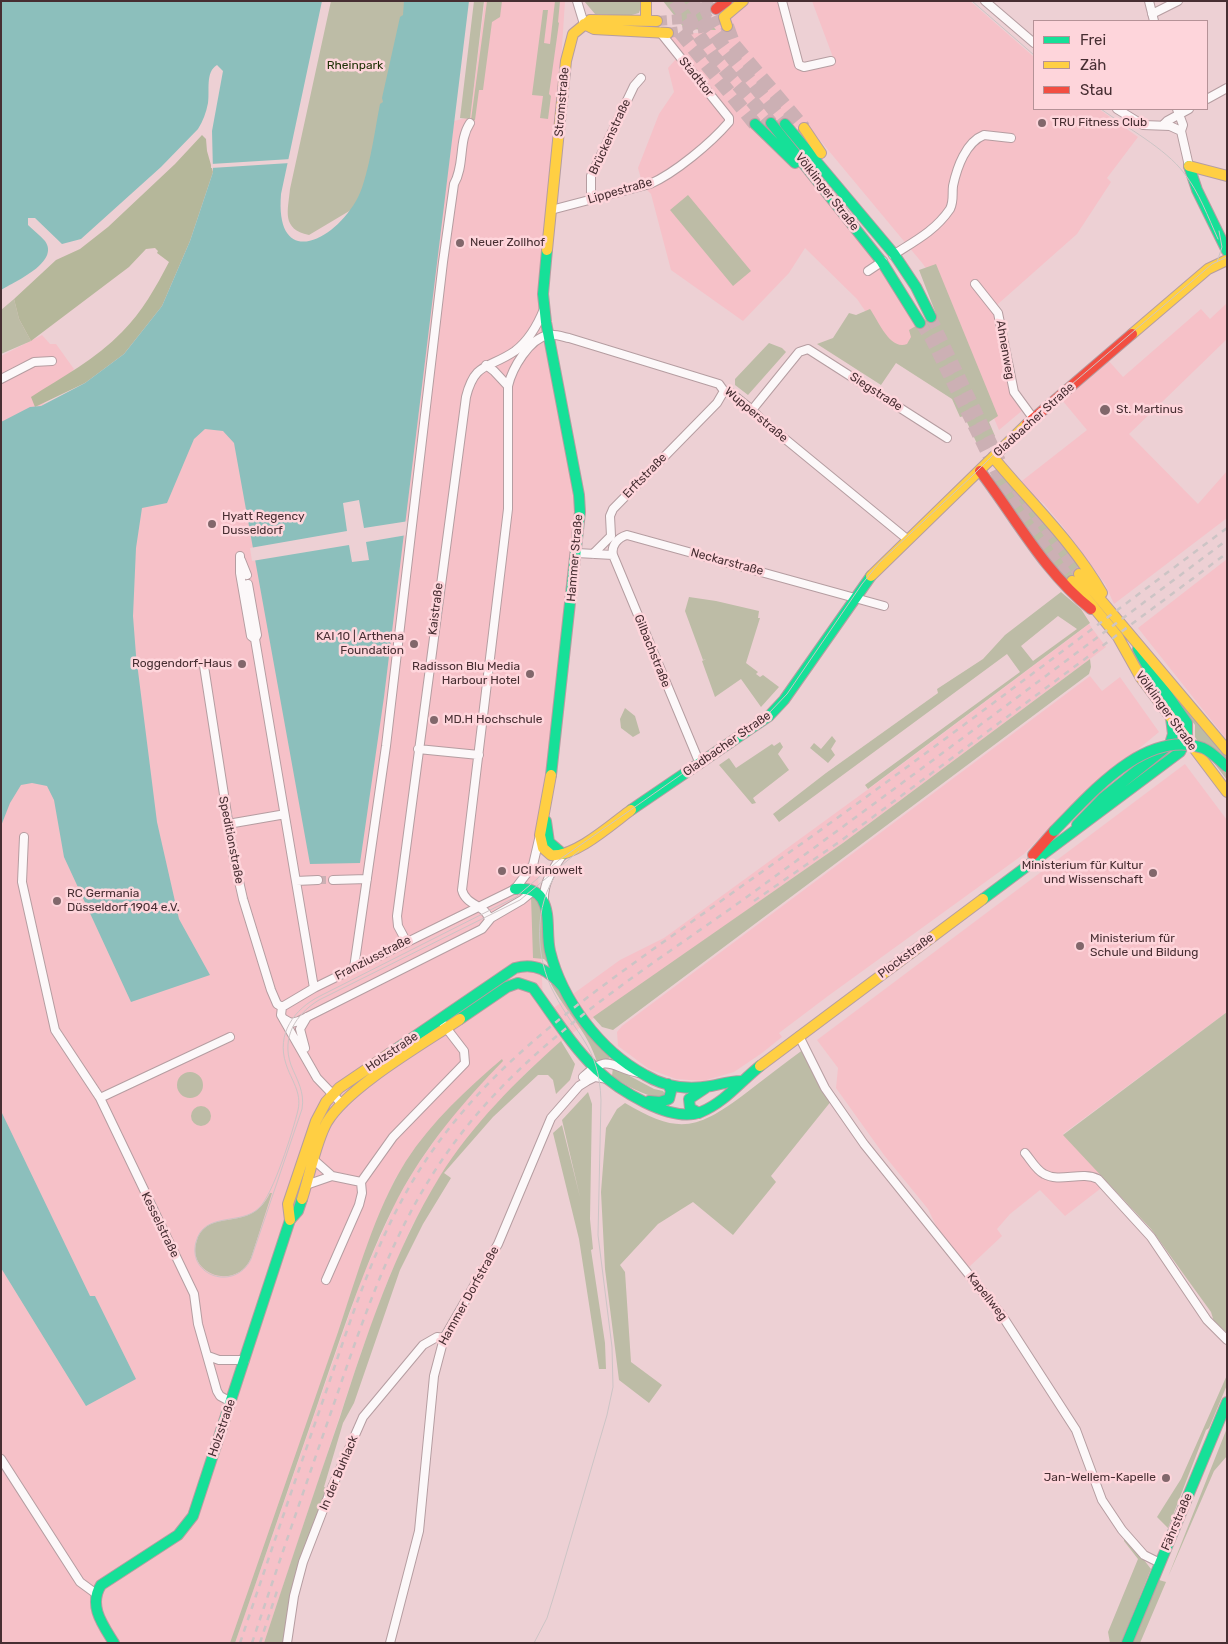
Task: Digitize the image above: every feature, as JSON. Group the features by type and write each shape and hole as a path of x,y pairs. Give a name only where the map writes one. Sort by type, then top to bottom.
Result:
{"main road":[{"path":"646,1 651,20 662,32"},
{"path":"716,9 727,1"},
{"path":"725,21 743,1"},
{"path":"584,24 594,19 651,20"},
{"path":"584,24 594,29 662,32"},
{"name":"Stromstraße","path":"552,210 568,44 573,34 584,24"},
{"path":"755,124 798,166 819,191 831,198"},
{"name":"Völklinger Straße","path":"771,124 882,262 920,323"},
{"name":"Völklinger Straße","path":"785,124 894,254 916,287 932,317"},
{"path":"804,128 844,183 844,193"},
{"path":"1190,166 1227,169"},
{"path":"1190,166 1227,176"},
{"path":"1190,166 1194,183 1227,251"},
{"name":"Hammer Straße","path":"552,210 543,280 544,309 579,495 577,554 545,818 549,842 563,854"},
{"path":"1211,267 1218,254 1220,238"},
{"name":"Gladbacher Straße","path":"563,854 576,848 700,764 776,709 876,569 1033,418 1211,267 1227,260"},
{"path":"993,457 1023,494 1043,512 1093,577 1103,610"},
{"path":"980,470 1058,579 1073,596 1103,610"},
{"name":"Völklinger Straße","path":"1075,577 1103,610 1152,658 1191,709 1227,750"},
{"name":"Völklinger Straße","path":"1103,610 1141,678 1227,792"},
{"path":"1135,642 1149,669 1188,723 1187,738 1180,752"},
{"name":"Plockstraße","path":"1071,831 1103,798 1167,748 1171,741 1171,717"},
{"path":"1025,866 1034,852 1107,782 1156,746 1174,742 1193,744 1210,751 1227,767"},
{"path":"1180,752 1194,749"},
{"name":"Plockstraße","path":"525,984 536,990 584,1056 608,1079 646,1103 661,1110 678,1115 699,1113 732,1093 741,1081 798,1036 1071,831 1093,818 1180,752"},
{"name":"Hammer Straße","path":"539,839 541,823 545,818"},
{"path":"539,839 542,846 551,854 558,856 563,854"},
{"path":"515,889 533,891 541,897 544,904 550,951 563,987 606,1045 641,1074 668,1084 707,1087 732,1080 741,1081"},
{"name":"Holzstraße","path":"290,1220 288,1204 290,1194 316,1121 332,1095 440,1019 520,966 536,966 545,969 563,987"},
{"name":"Holzstraße","path":"95,1592 101,1585 178,1535 187,1526 194,1511 231,1402 290,1220 298,1211 326,1124 341,1103 364,1085 510,985 525,984"},
{"path":"646,1103 652,1100 660,1102 669,1099 671,1091 668,1084"},
{"path":"699,1113 690,1108 689,1099 700,1094 707,1087"},
{"name":"Fährstraße","path":"1127,1643 1227,1402"},
{"path":"95,1592 96,1610 114,1643"}],"street":[{"path":"576,1 584,24"},
{"path":"782,1 799,64 804,67 831,61"},
{"path":"985,1 1033,43"},
{"path":"1149,1 1153,18 1178,1"},
{"name":"Stadttor","path":"662,32 679,57 729,118 729,122"},
{"name":"Brückenstraße","path":"591,199 591,176 634,86 641,78"},
{"path":"1208,98 1227,88"},
{"path":"1119,110 1143,125 1163,125 1178,128 1182,131"},
{"path":"1163,125 1177,111 1183,125 1182,131 1190,166"},
{"name":"Lippestraße","path":"552,210 650,184 662,179 729,122"},
{"path":"354,968 386,746 443,262 454,184 458,176 465,130 470,123"},
{"path":"868,271 925,236 949,210 953,198 954,184 970,144 984,135 1011,138"},
{"name":"Ahnenweg","path":"975,284 998,313 1014,392 1033,418"},
{"name":"Kaistraße","path":"406,941 398,926 397,916 461,420 471,380 486,365 517,349 527,338 544,309"},
{"path":"489,920 487,912 465,899 462,890 508,509 508,386 511,373 519,360 532,345 549,335"},
{"name":"Wupperstraße","path":"549,335 570,338 722,386 724,392 731,393 907,540"},
{"name":"Siegstraße","path":"752,410 799,352 805,349 810,350 947,438"},
{"path":"1,379 34,362 52,361"},
{"path":"486,365 494,370 508,386"},
{"name":"Erftstraße","path":"593,554 611,536 610,516 613,509 717,403 724,392"},
{"name":"Neckarstraße","path":"613,556 612,550 616,542 627,535 855,597"},
{"path":"577,554 613,556"},
{"path":"246,575 240,556 240,572 251,636 255,639"},
{"name":"Gilbachstraße","path":"613,556 700,764"},
{"path":"248,584 257,635 255,639 314,988"},
{"path":"855,597 884,606"},
{"name":"Speditionstraße","path":"204,666 228,824 243,899 271,990 277,1004 282,1007"},
{"path":"418,749 478,755"},
{"path":"228,824 280,815"},
{"name":"Kesselstraße","path":"24,837 22,882 55,1030 100,1098 194,1294 198,1324 218,1392 231,1402"},
{"name":"Franziusstraße","path":"282,1007 314,988 406,941 515,889 534,865 539,839"},
{"path":"544,904 543,891 547,878 563,854"},
{"path":"333,880 367,879"},
{"path":"296,881 318,880"},
{"name":"Franziusstraße","path":"284,1019 291,1023 311,1014 482,929 489,920 533,891"},
{"path":"282,1007 281,1011 284,1019 317,1078 341,1103"},
{"path":"303,1052 305,1046 300,1029 304,1020 311,1014"},
{"path":"326,1280 358,1205 362,1193 361,1182 393,1137 466,1063 464,1051 440,1019"},
{"name":"Kapellweg","path":"798,1036 825,1088 864,1144 1008,1324 1076,1430 1102,1500 1122,1530 1144,1555 1160,1563"},
{"path":"100,1098 230,1037"},
{"name":"Hammer Dorfstraße","path":"390,1643 420,1531 433,1386 438,1354 444,1338 498,1244 551,1118 579,1086 586,1068 584,1056"},
{"path":"594,1066 610,1063 628,1071 641,1074"},
{"name":"Hammer Dorfstraße","path":"583,1077 594,1066"},
{"path":"579,1086 592,1078 608,1079"},
{"path":"1025,1153 1044,1174 1053,1177 1091,1175 1098,1179 1152,1238 1207,1320 1227,1340"},
{"path":"314,1160 332,1176 361,1182"},
{"path":"306,1185 332,1176"},
{"name":"In der Buhlack","path":"287,1643 294,1596 303,1562 330,1492 364,1417 423,1345 437,1337 444,1338"},
{"path":"208,1356 218,1360 245,1360"},
{"path":"1,1459 80,1582 95,1592"}],"shaded area":[{"path":"485,1 565,1 556,139 542,281 577,505 573,568 537,843 543,1005 548,1012 620,960 664,938 874,785 1089,624 1106,647 843,843 571,1034 528,1071 485,1117 441,1175 411,1228 388,1280 362,1350 264,1643 235,1643 362,1278 398,1197 416,1167 446,1124 488,1071 395,1179 379,1216 349,1300 233,1643 1,1643 1,607 112,507 183,413 425,346 454,121 470,117"},
{"path":"746,1 780,1 800,70 834,60 812,1 970,1 1033,56 1033,110 1100,110 1138,137 1107,178 1111,182 1077,234 998,304 1010,384 1024,409 999,430 937,285 923,264 809,127 756,127 827,196 880,263 919,325 916,344 892,350 857,299 805,248 789,273 743,321 671,270 651,194 643,186 638,168 659,114 674,92 668,68 676,59 656,33 700,33 723,20"},
{"path":"1227,303 1227,339 1129,434 1198,504 1227,471 1227,518 1114,604 1105,584 1064,528 1044,504 1018,484 1087,430 1062,400 1108,360 1123,377 1201,309 1210,319"},
{"path":"42,335 50,344 56,344 74,369 1,453 1,356"},
{"path":"1227,559 1227,740 1138,628"},
{"path":"1090,676 1102,691 1120,677 1159,732 1072,804 1024,854 828,996 779,1033 782,1037 734,1072 703,1081 676,1079 649,1069 618,1046 617,1032 622,1026"},
{"path":"1185,764 1227,820 1227,1012 1063,1134 1109,1182 1065,1216 1040,1190 1010,1214 997,1229 1002,1236 968,1268 939,1232 928,1209 884,1155 836,1088 838,1068 817,1040"}],"green space":[{"name":"Rheinpark","path":"331,1 407,1 364,193 356,207 309,235 300,232 290,224 288,205"},
{"path":"474,1 484,1 470,119 460,118"},
{"path":"487,1 502,1 500,17 492,22 483,90 479,90 475,120 471,120"},
{"path":"555,1 560,1 559,23 549,94 551,96 548,119 540,118 543,96 532,95 543,10 548,10 544,43 550,44"},
{"path":"584,1 643,1 639,13 628,16 595,14"},
{"path":"663,1 693,1 716,30 685,29"},
{"path":"202,135 206,139 207,151 213,172 190,241 162,306 124,354 85,383 35,407 31,397 101,351 129,324 148,299 169,262 157,253 158,251 155,248 146,249 129,267 31,341 19,319 14,299 56,260 80,249 108,227 175,164"},
{"path":"688,195 751,271 733,286 670,210"},
{"path":"936,264 998,416 989,422 995,436 980,450 964,416 960,417 952,399 896,363 881,385 817,344 833,338 849,313 856,315 870,309 890,339 901,345 907,344 911,337 909,330 936,314 919,270"},
{"path":"14,299 19,319 31,341 1,354 1,310"},
{"path":"769,343 782,348 786,352 748,395 735,385 735,379"},
{"path":"1001,473 1037,509 1083,571 1068,584 993,482"},
{"path":"1061,592 1081,609 1090,623 868,789 865,785 1020,672 1007,654 779,822 773,814 826,773 938,693 937,689 983,659 1005,635","holes":["1058,616 1077,629 1033,661 1021,646"]},
{"path":"689,597 759,611 758,618 760,618 746,663 758,672 756,674 760,677 763,675 779,687 761,707 741,679 715,697 702,661 706,659 703,660 685,611"},
{"path":"1090,659 1091,667 1089,674 613,1030 602,1027 593,1017 843,843"},
{"path":"1150,665 1227,755 1227,780 1195,737 1195,725"},
{"path":"625,708 635,716 640,733 633,737 621,728 620,719"},
{"path":"832,736 836,741 831,749 835,755 828,763 810,748 814,743 821,749"},
{"path":"780,742 783,747 778,754 789,770 753,798 756,803 752,804 719,765 729,758 736,768 772,744 774,746"},
{"path":"532,894 541,904 549,964 544,959 533,958"},
{"path":"553,983 610,1056 608,1060 597,1062 588,1041 557,994 551,984"},
{"path":"1227,1012 1227,1333 1214,1322 1211,1312 1151,1229 1063,1135"},
{"path":"561,1041 575,1064 570,1080 556,1094 553,1080 548,1075 538,1075 493,1117 444,1173 451,1178 423,1224 400,1270 354,1403 343,1423 324,1487 330,1490 302,1562 287,1643 264,1643 371,1324 395,1263 409,1234 440,1176 480,1121 511,1088"},
{"path":"804,1049 832,1100 771,1176 776,1182 733,1235 693,1202 658,1224 620,1265 625,1272 631,1362 662,1385 649,1403 619,1380 605,1269 601,1192 606,1128 617,1109 625,1103 660,1120 674,1124 700,1121 714,1115 729,1105"},
{"path":"502,1059 503,1061 459,1109 420,1161 386,1223 345,1325 235,1643 230,1643 368,1244 385,1201 406,1161 427,1132 463,1094"},
{"path":"613,1067 654,1089 663,1091 665,1094 659,1098 634,1089 612,1076"},
{"path":"190,1072 199,1076 203,1085 199,1094 190,1098 181,1094 177,1085 181,1076"},
{"path":"588,1092 592,1104 590,1219 593,1249 591,1250 605,1343 606,1369 599,1369 579,1239 553,1133 562,1125 580,1197 562,1120"},
{"path":"201,1106 208,1109 211,1116 208,1123 201,1126 194,1123 191,1116 194,1109"},
{"path":"270,1193 272,1193 251,1258 244,1268 235,1274 224,1276 205,1270 198,1262 195,1252 197,1240 203,1230 211,1224 252,1213 262,1206"},
{"path":"1227,1375 1227,1385 1209,1428 1206,1430 1168,1528 1157,1517 1181,1479"},
{"path":"1227,1428 1227,1456 1214,1471 1168,1577"},
{"path":"1124,1534 1151,1569 1121,1643 1110,1643 1108,1632 1138,1559 1124,1541"},
{"path":"1159,1580 1166,1582 1140,1643 1133,1643"}],"water":[{"path":"1,1 322,1 281,194 281,217 287,232 296,240 307,241 320,237 333,228 345,216 360,192 368,169 380,104 383,102 382,98 400,17 403,15 404,1 469,1 384,697 360,863 310,864 234,443 223,431 205,429 194,439 167,503 142,508 136,548 133,616 136,655 157,822 179,919 210,975 131,1002 64,857 54,800 47,786 32,783 21,785 10,803 1,826 1,422 30,407 41,406 85,383 124,354 162,306 190,241 213,172 212,131 223,71 217,65 211,72 207,107 198,129 161,167 81,239 62,244 35,218 28,218 28,225 45,241 48,249 47,256 34,270 1,290"},
{"path":"1,1111 90,1296 95,1296 136,1379 86,1406 1,1268"}],"pier":[{"path":"291,159 290,163 211,168 211,164"},
{"path":"359,500 364,528 409,521 407,535 366,542 369,560 352,562 349,545 252,561 250,548 347,531 343,503"}],"tunnel":[{"path":"675,1 713,56 771,123"},
{"path":"691,1 726,50 785,124"},
{"path":"703,1 712,12"},
{"path":"657,21 696,18 716,9"},
{"path":"668,33 701,28 724,17"},
{"path":"727,26 734,45 804,128"},
{"path":"680,32 755,124"},
{"path":"931,317 1001,462"},
{"path":"920,323 931,340 1002,485 1029,525 1072,581"},
{"path":"1016,489 1079,574"},
{"path":"318,880 333,880"}],"tram line":[{"path":"972,1 1033,54"},
{"path":"1102,110 1167,155 1176,164 1194,188 1218,239"},
{"path":"1217,262 1222,247 1219,231"},
{"path":"579,851 520,900 319,1000 297,1019 289,1036 288,1055 301,1092 302,1109 251,1259 244,1269 234,1275 214,1276 205,1271 199,1264 195,1254 196,1242 200,1232 215,1222 243,1217 259,1208 270,1190 282,1162 299,1104 299,1097 286,1064 283,1043 290,1024 302,1008 320,996 516,897 559,860 769,713 787,694 862,584 879,563 1016,432 1212,264 1227,257"},
{"path":"534,1643 547,1618 556,1589 607,1415 613,1387 612,1347 598,1235 601,1100 599,1081 591,1053 554,993 543,964 540,948 541,916 544,900 558,872"}],"railway":[{"path":"240,1643 347,1329 368,1273 392,1218 406,1192 422,1166 471,1102 526,1047 587,998 910,765 1227,528"},
{"path":"252,1643 352,1351 377,1285 406,1221 423,1190 442,1160 475,1117 511,1078 550,1042 592,1008 824,841 1227,540"},
{"path":"754,901 842,840 1227,553"},
{"path":"260,1643 278,1588"}],"traffic: fast":[{"path":"771,123 882,262"},
{"path":"755,124 795,163"},
{"path":"785,124 894,254"},
{"path":"1189,166 1197,190 1227,251"},
{"path":"547,250 543,294 546,322 579,495 580,512 551,775"},
{"path":"894,254 916,287 931,317"},
{"path":"882,262 920,323"},
{"path":"631,810 769,716 784,700 871,576"},
{"path":"1138,649 1149,669 1187,723 1187,738 1180,752"},
{"path":"1077,825 1103,798 1170,744 1173,734 1171,718"},
{"path":"1054,831 1084,800 1120,768 1160,747 1181,744 1203,748 1227,767"},
{"path":"983,899 1180,752"},
{"path":"546,821 549,842 563,854"},
{"path":"515,889 530,890 537,893 542,899 546,911 550,951 564,988 573,1005 598,1038 628,1065 653,1079 669,1085 694,1088 741,1081"},
{"path":"389,1054 515,968 529,966 542,969 553,976 563,987"},
{"path":"460,1019 507,987 518,983 533,988 587,1060 605,1077 645,1103 675,1113 689,1114 710,1108 760,1066"},
{"path":"649,1101 660,1102 669,1099 671,1091 668,1084"},
{"path":"699,1113 690,1108 689,1099 707,1087"},
{"path":"114,1643 98,1615 96,1608 97,1593 101,1585 178,1535 193,1516 290,1220 298,1211 302,1199"},
{"path":"1127,1643 1227,1402"}],"traffic: slow":[{"path":"646,1 646,20"},
{"path":"724,17 743,1"},
{"path":"724,17 727,26"},
{"path":"547,250 566,61 573,34 590,20 657,21"},
{"path":"584,24 594,29 668,33"},
{"path":"804,128 821,153"},
{"path":"1189,166 1227,176"},
{"path":"1132,334 1208,269 1227,260"},
{"path":"871,576 1027,424"},
{"path":"993,457 1065,539 1091,574 1102,593"},
{"path":"1079,574 1227,750"},
{"path":"1072,581 1118,637 1141,678 1227,792"},
{"path":"551,775 540,835 543,848 551,855 560,855 581,846 631,810"},
{"path":"760,1066 983,899"},
{"path":"302,1199 319,1139 327,1122 338,1108 352,1094 388,1066 460,1019"},
{"path":"290,1220 288,1204 316,1121 326,1102 339,1088 389,1054"}],"traffic: jam":[{"path":"716,9 727,1"},
{"path":"1027,424 1132,334"},
{"path":"980,471 1031,544 1059,578 1091,609"},
{"path":"1033,855 1054,831"}],"place":[{"name":"TRU Fitness Club","path":"1042,123"},
{"name":"Neuer Zollhof","path":"460,243"},
{"name":"St. Martinus","path":"1105,410"},
{"name":"Hyatt Regency Dusseldorf","path":"212,524"},
{"name":"KAI 10 | Arthena Foundation","path":"414,644"},
{"name":"Roggendorf-Haus","path":"242,664"},
{"name":"Radisson Blu Media Harbour Hotel","path":"530,674"},
{"name":"MD.H Hochschule","path":"434,720"},
{"name":"UCI Kinowelt","path":"502,871"},
{"name":"Ministerium für Kultur und Wissenschaft","path":"1153,873"},
{"name":"RC Germania Düsseldorf 1904 e.V.","path":"57,901"},
{"name":"Ministerium für Schule und Bildung","path":"1080,946"},
{"name":"Jan-Wellem-Kapelle","path":"1166,1478"}]}
